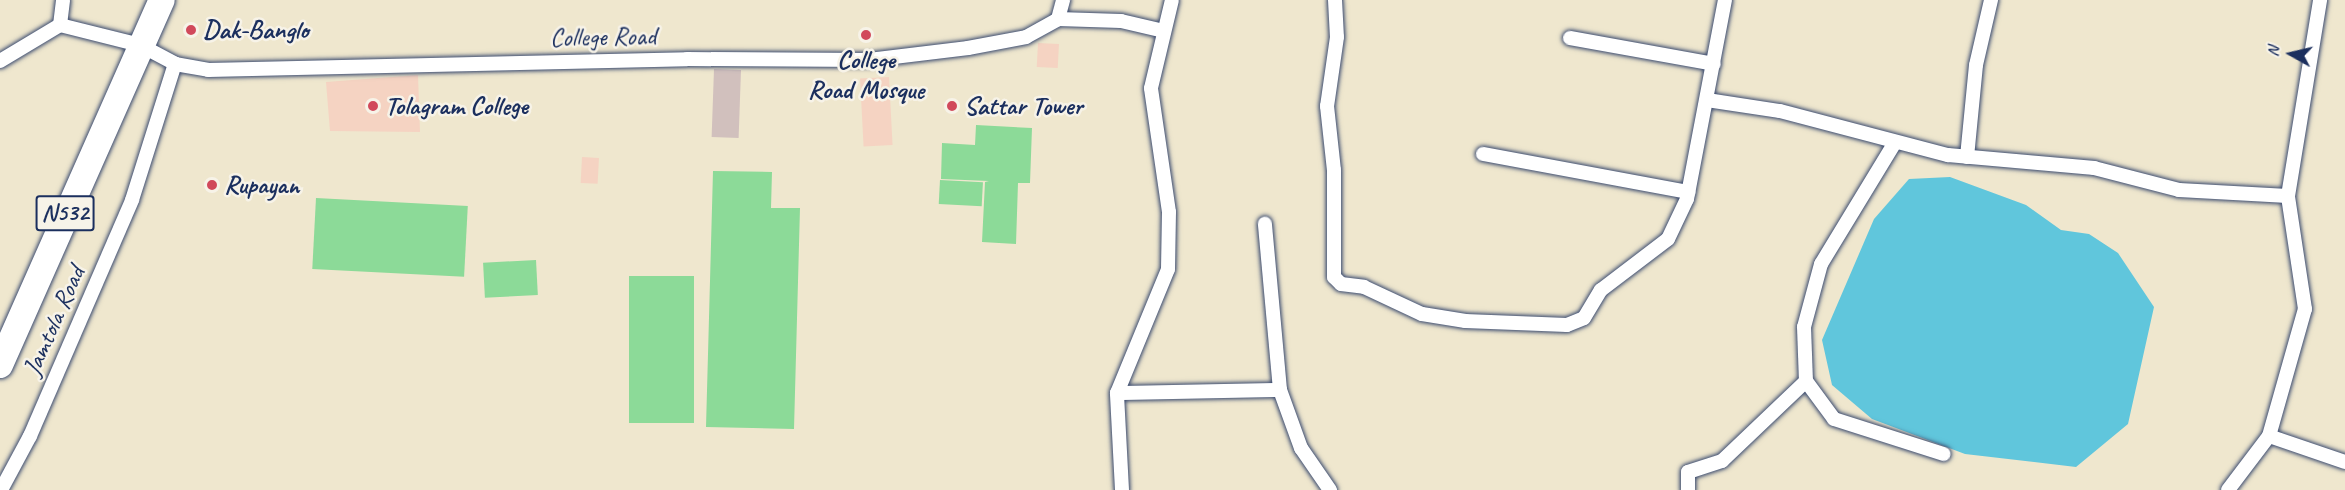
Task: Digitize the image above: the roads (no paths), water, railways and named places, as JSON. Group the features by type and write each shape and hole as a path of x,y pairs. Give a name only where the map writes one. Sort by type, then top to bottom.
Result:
{"highway":[{"name":"N532","path":"0,365 162,0"},
{"name":"N532","path":"140,52 174,0"}],"street":[{"path":"0,61 60,25 63,0"},
{"path":"1063,0 1058,19 1121,21 1164,32"},
{"path":"1122,490 1117,393 1168,269 1169,212 1151,88 1172,0"},
{"path":"1335,0 1336,37 1328,106 1334,170 1334,277 1341,285 1364,287 1422,314 1465,321 1567,325 1584,318 1601,290 1668,239 1689,192 1725,0"},
{"path":"1967,157 1976,65 1991,0"},
{"path":"2228,490 2269,435 2305,309 2288,196 2320,0"},
{"name":"College Road","path":"60,25 175,64 208,70 687,59 869,60 968,48 1026,37 1058,19"},
{"path":"1570,38 1714,64"},
{"name":"Jamtola Road","path":"1,490 30,436 132,200 175,64"},
{"path":"1707,100 1780,111 1894,144 1967,157 2094,168 2179,190 2288,196"},
{"path":"1894,144 1821,264 1804,327 1806,381 1834,420 1944,454"},
{"path":"1484,154 1689,192"},
{"path":"1265,224 1280,390 1301,448 1330,490"},
{"path":"1688,490 1688,472 1722,461 1806,381"},
{"path":"1117,393 1280,390"},
{"path":"2269,435 2345,462"}],"water":[{"path":"1950,177 2026,205 2061,230 2089,234 2118,253 2154,307 2128,424 2076,467 1965,454 1872,419 1832,385 1822,340 1874,219 1909,179"}],"place":[{"name":"Dak-Banglo","path":"191,30"},
{"name":"College Road Mosque","path":"866,35"},
{"name":"Tolagram College","path":"373,106"},
{"name":"Sattar Tower","path":"952,106"},
{"name":"Rupayan","path":"212,185"}]}
